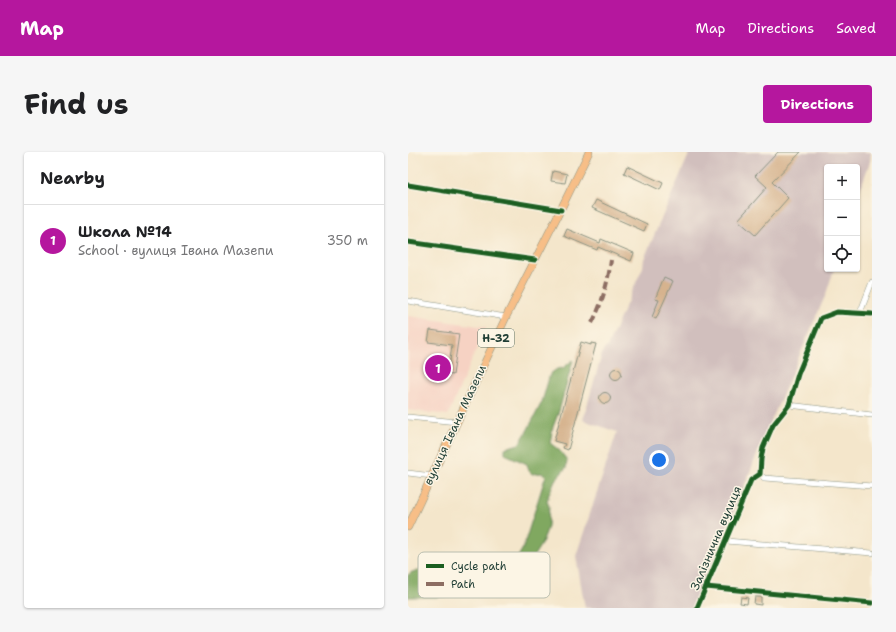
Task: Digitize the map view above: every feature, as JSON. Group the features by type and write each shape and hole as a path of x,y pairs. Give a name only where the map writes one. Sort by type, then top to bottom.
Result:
{"main road":[{"name":"вулиця Івана Мазепи","path":"408,527 506,317 589,152"}],"street":[{"path":"408,185 561,210"},
{"path":"408,242 535,260"},
{"path":"860,313 872,282"},
{"path":"408,301 506,317"},
{"path":"872,314 837,312 821,318 798,374 789,405 773,424 760,459 760,474 764,478 872,486"},
{"path":"789,405 872,415"},
{"path":"408,417 457,422"},
{"path":"408,473 432,476"},
{"name":"Залізнична вулиця","path":"697,608 751,480 760,474"},
{"path":"726,541 872,553"},
{"path":"706,587 872,603"}],"shaded area":[{"path":"690,152 871,152 870,161 860,190 860,164 824,164 824,272 833,272 826,294 762,442 695,608 585,608 576,556 617,432 583,420 603,350 607,347 643,267 644,259"},
{"path":"408,316 486,327 448,415 408,410"}],"green space":[{"path":"573,360 553,427 550,443 559,450 567,460 566,468 555,480 549,494 547,501 549,506 548,527 542,543 536,552 521,552 546,475 541,473 532,474 529,471 527,464 505,454 505,448 519,444 542,402 550,374 557,369 563,368"},
{"path":"418,570 418,597 408,597 408,575"}],"building":[{"path":"778,152 801,152 772,182 788,198 755,235 738,220 767,187 755,176"},
{"path":"627,166 663,183 660,190 624,173"},
{"path":"553,171 567,174 565,183 551,181"},
{"path":"596,200 647,224 644,231 592,208"},
{"path":"567,229 600,243 601,239 634,253 631,261 598,247 597,250 564,236"},
{"path":"664,277 673,281 656,319 652,317 659,300 655,299"},
{"path":"430,330 459,334 453,375 430,371 431,365 449,368 452,345 428,342"},
{"path":"581,342 591,345 591,343 596,344 568,450 563,448 565,444 554,441"},
{"path":"616,368 620,370 622,374 620,378 616,380 612,378 610,374 612,370"},
{"path":"605,392 609,394 611,398 609,402 605,404 601,402 599,398 601,394"},
{"path":"741,597 748,598 747,604 740,603"},
{"path":"755,597 761,597 761,605 754,604"}],"marked path":[{"path":"592,323 604,293 611,260"}],"cycle path":[{"path":"408,185 561,210"},
{"path":"408,242 535,260"},
{"path":"697,608 751,480 760,474 763,448 773,425 789,405 798,374 821,318 837,312 872,314"},
{"path":"706,587 872,603"}],"place":[{"name":"Школа №14","path":"438,368"}]}
